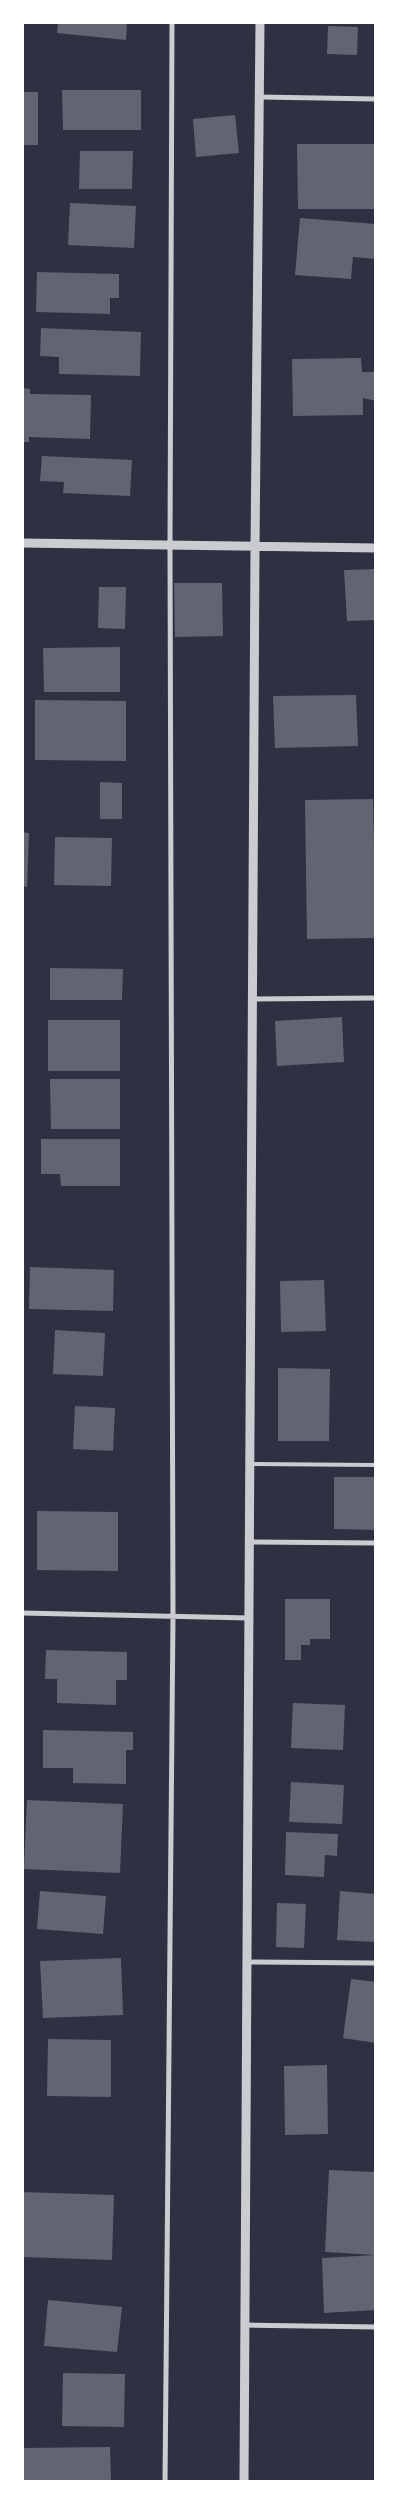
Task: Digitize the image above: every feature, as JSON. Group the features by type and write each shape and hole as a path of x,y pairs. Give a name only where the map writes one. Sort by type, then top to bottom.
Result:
{"street":[{"path":"165,2482 172,1616 170,546 172,22"},
{"path":"244,2482 252,1000 260,22"},
{"path":"260,97 376,99"},
{"path":"22,543 255,548 376,548"},
{"path":"252,1000 376,998"},
{"path":"249,1542 376,1543"},
{"path":"22,1614 248,1618"},
{"path":"247,1962 376,1962"},
{"path":"245,2325 376,2327"}],"lane":[{"path":"249,1464 376,1465"}],"building":[{"path":"58,22 127,22 126,40 57,33"},
{"path":"328,26 358,27 357,55 327,54"},
{"path":"62,90 141,90 141,130 63,130"},
{"path":"22,92 38,92 38,145 22,145"},
{"path":"235,115 239,153 196,157 193,119"},
{"path":"297,144 376,144 376,209 298,209"},
{"path":"80,151 133,151 132,189 79,189"},
{"path":"70,203 136,206 134,248 68,245"},
{"path":"300,218 376,224 376,259 353,257 351,279 295,275"},
{"path":"37,272 119,274 119,298 110,298 110,314 36,312"},
{"path":"41,328 141,332 140,376 59,374 59,357 40,356"},
{"path":"361,358 362,372 376,372 376,401 363,398 363,415 293,416 292,359"},
{"path":"22,388 30,389 30,394 91,395 90,439 29,437 29,442 22,442"},
{"path":"42,456 132,460 130,496 63,493 64,482 40,481"},
{"path":"376,569 376,620 347,621 344,570"},
{"path":"174,583 222,583 223,636 175,637"},
{"path":"99,587 126,587 125,629 98,628"},
{"path":"120,647 120,692 44,692 43,648"},
{"path":"356,695 358,746 275,748 273,696"},
{"path":"35,700 126,701 126,761 35,760"},
{"path":"100,782 122,783 122,819 100,819"},
{"path":"373,799 376,938 307,939 305,800"},
{"path":"22,832 29,833 27,887 22,886"},
{"path":"55,837 112,838 111,886 54,885"},
{"path":"50,968 123,969 122,1000 50,1000"},
{"path":"342,1017 344,1062 277,1066 275,1021"},
{"path":"48,1020 120,1020 120,1071 48,1071"},
{"path":"50,1079 120,1079 120,1129 51,1129"},
{"path":"41,1139 120,1139 120,1186 61,1186 60,1174 41,1174"},
{"path":"30,1267 114,1270 113,1311 29,1309"},
{"path":"324,1280 326,1331 281,1332 280,1281"},
{"path":"55,1330 105,1333 103,1376 53,1374"},
{"path":"278,1368 330,1369 329,1441 278,1441"},
{"path":"75,1406 115,1408 113,1451 73,1449"},
{"path":"334,1477 376,1477 376,1530 334,1529"},
{"path":"37,1511 118,1512 118,1571 37,1570"},
{"path":"285,1599 330,1599 330,1639 310,1639 310,1645 301,1645 301,1660 285,1660"},
{"path":"46,1650 127,1652 127,1680 116,1680 116,1705 57,1703 57,1679 45,1679"},
{"path":"293,1703 345,1705 343,1750 291,1748"},
{"path":"43,1730 133,1732 133,1750 126,1750 126,1784 73,1783 73,1768 43,1768"},
{"path":"291,1782 344,1785 342,1824 289,1822"},
{"path":"27,1800 123,1804 120,1873 24,1869"},
{"path":"286,1832 338,1834 337,1856 325,1855 324,1877 285,1875"},
{"path":"40,1891 106,1896 103,1934 37,1929"},
{"path":"340,1891 376,1894 374,1942 337,1940"},
{"path":"277,1903 306,1904 304,1948 276,1947"},
{"path":"121,1958 123,2015 43,2018 40,1961"},
{"path":"351,1979 376,1982 376,2043 343,2038"},
{"path":"48,2039 111,2040 111,2097 47,2096"},
{"path":"327,2065 328,2134 285,2135 284,2066"},
{"path":"329,2170 376,2172 376,2255 325,2252"},
{"path":"22,2192 114,2195 112,2260 22,2257"},
{"path":"376,2255 376,2310 324,2313 322,2258"},
{"path":"48,2300 122,2307 117,2352 44,2346"},
{"path":"63,2373 125,2374 124,2427 62,2426"},
{"path":"110,2447 111,2482 22,2482 22,2448"}]}
